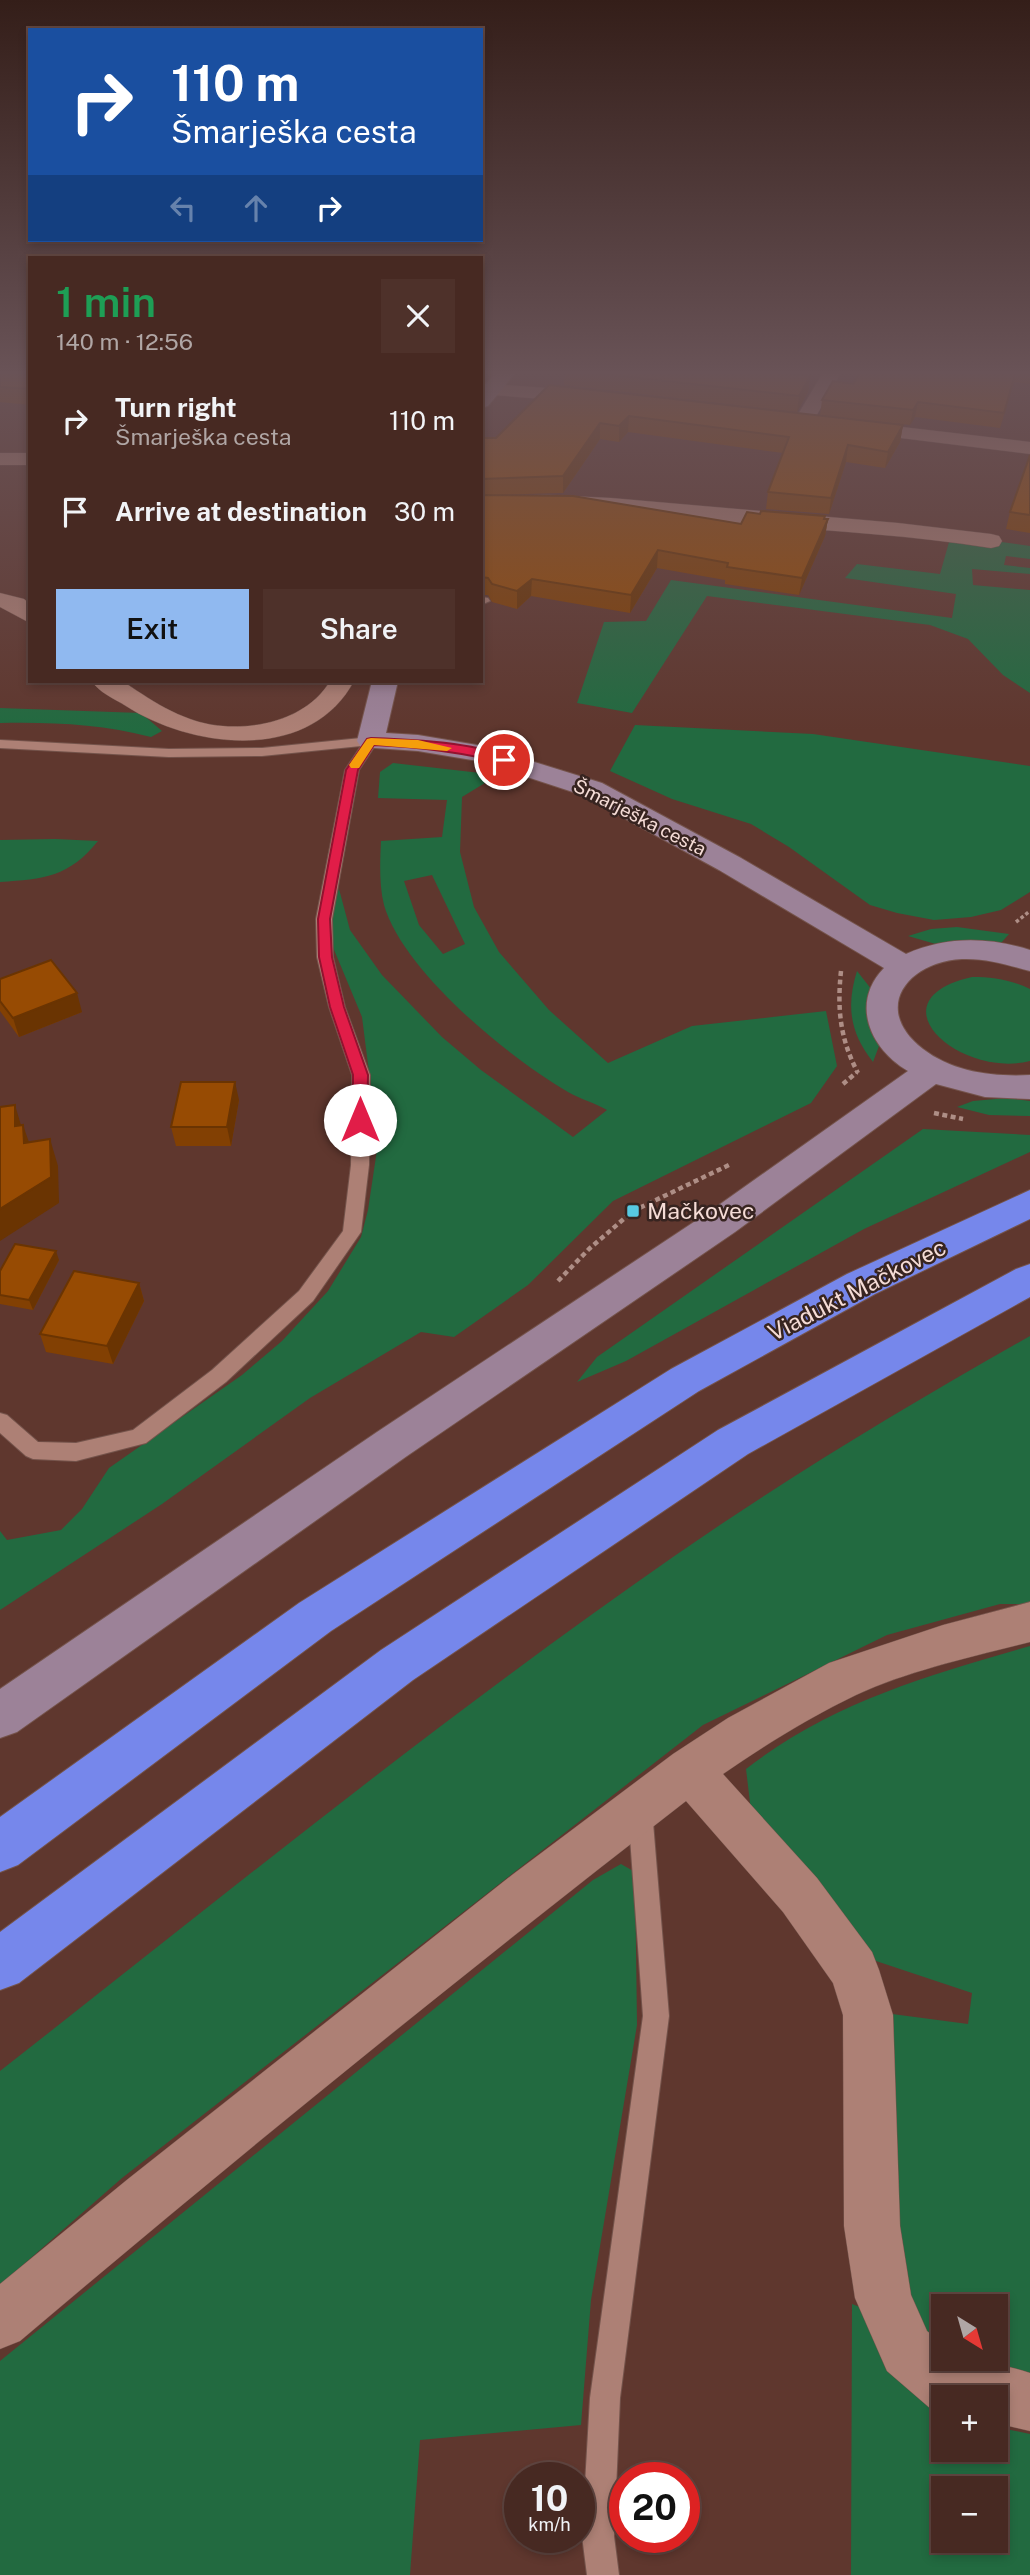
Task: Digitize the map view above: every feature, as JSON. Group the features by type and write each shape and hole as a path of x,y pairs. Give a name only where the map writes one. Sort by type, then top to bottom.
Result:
{"highway":[{"name":"Viadukt Mačkovec","path":"0,1847 315,1617 685,1380 861,1284 1030,1203"},
{"path":"0,1964 397,1665 733,1442 1030,1279"}],"main road":[{"path":"371,741 386,683"},
{"name":"Šmarješka cesta","path":"371,741 418,743 483,754 592,789 718,857 905,967"},
{"path":"1030,961 1010,953 981,949 952,949 926,955 889,980 882,998 883,1018 892,1038 911,1057 932,1070 962,1082 990,1088 1030,1087"},
{"path":"0,1716 392,1444 722,1222 932,1070"}],"street":[{"path":"483,504 524,501 648,506 742,517 937,532 990,541"},
{"path":"0,600 16,604 28,614"},
{"path":"107,683 146,708 185,727 221,734 261,730 302,720 332,702 341,683"},
{"path":"0,2321 158,2189 529,1892 689,1770 744,1733 845,1678 943,1645 1030,1622"},
{"path":"689,1770 800,1895 854,1969 868,2015 872,2225 883,2298 907,2351 952,2388 1012,2396 1030,2402"}],"lane":[{"path":"0,744 169,753 270,751 371,741"},
{"path":"0,1421 33,1450 76,1452 139,1437 219,1376 306,1297 352,1232 360,1165 360,1075 334,995 325,957 324,919 352,770 371,741"},
{"path":"603,2575 598,2536 605,2398 656,2016 640,1809"}],"path":[{"path":"1015,923 1030,911"}],"green space":[{"path":"951,535 1030,546 1030,559 1006,556 1004,565 1030,568 1030,574 972,569 973,585 1030,590 1030,693 1003,675 968,639 930,625 707,596 632,713 577,703 604,622 646,621 671,580 952,618 956,594 845,578 857,564 940,574"},
{"path":"0,708 141,713 162,731 151,737 76,725 0,723"},
{"path":"635,725 813,734 1030,766 1030,892 1001,910 971,917 934,920 870,905 789,847 751,824 672,799 610,771"},
{"path":"393,763 498,775 462,797 460,852 474,907 499,952 549,1010 608,1063 692,1026 826,1011 837,1066 811,1103 613,1201 528,1285 454,1337 421,1332 310,1398 162,1504 0,1610 0,1531 7,1540 61,1530 82,1509 109,1468 242,1375 282,1341 328,1291 361,1237 378,1143 362,1017 330,940 330,908 339,889 350,930 382,975 442,1037 481,1070 573,1137 607,1110 568,1092 517,1058 461,1010 412,957 395,931 384,905 380,865 381,841 442,837 447,800 378,798 380,772","holes":["432,875 465,944 443,954 419,925 404,881"]},
{"path":"0,840 98,841 77,862 55,874 0,882"},
{"path":"957,927 1009,934 1001,943 939,945 908,936 931,929"},
{"path":"857,971 872,990 882,1038 873,1062 859,1040 852,1019 852,996"},
{"path":"972,977 1002,980 1030,989 1030,1061 1003,1064 977,1059 954,1048 936,1034 927,1018 928,1002 942,988"},
{"path":"1007,1098 1030,1101 1030,1116 989,1115 957,1107 973,1101"},
{"path":"923,1129 1030,1135 1030,1152 864,1229 626,1361 577,1382 597,1357"},
{"path":"1030,1336 1030,1604 1000,1604 887,1635 703,1725 122,2178 0,2285 0,2071 333,1809 587,1618 716,1527 804,1470"},
{"path":"1030,1646 1030,2383 990,2371 1008,2371 1008,2294 931,2294 931,2338 921,2328 897,2286 877,2012 968,2024 972,1993 870,1959 751,1811 746,1769 812,1726 846,1709 954,1668"},
{"path":"621,1864 635,1872 637,2025 591,2300 581,2425 420,2440 410,2575 0,2575 0,2361 593,1880"},
{"path":"852,2304 865,2309 931,2405 931,2462 1008,2462 1008,2429 1030,2434 1030,2575 851,2575"}],"building":[{"path":"768,491 833,491 831,498"},
{"path":"1017,491 1030,491 1030,515 1010,512"},
{"path":"483,495 573,496 741,524 747,512 760,514 761,511 825,516 824,519 828,519 802,578 727,567 728,563 658,550 631,595 532,579 517,591 492,584 488,578 483,577"},
{"path":"51,960 77,993 13,1018 0,1001 0,979"},
{"path":"181,1082 235,1082 227,1127 171,1127"},
{"path":"15,1105 15,1126 23,1125 24,1143 50,1139 51,1177 0,1209 0,1107"},
{"path":"15,1244 56,1251 29,1300 0,1295 0,1271"},
{"path":"74,1271 139,1283 107,1346 40,1334"}],"slow traffic":[{"path":"355,765 371,741 418,743 447,748"}],"place":[{"name":"Mačkovec","path":"633,1211"}],"route":[{"path":"360,1120 360,1075 337,1007 325,957 324,919 352,770 371,741 418,743 504,760"}]}
